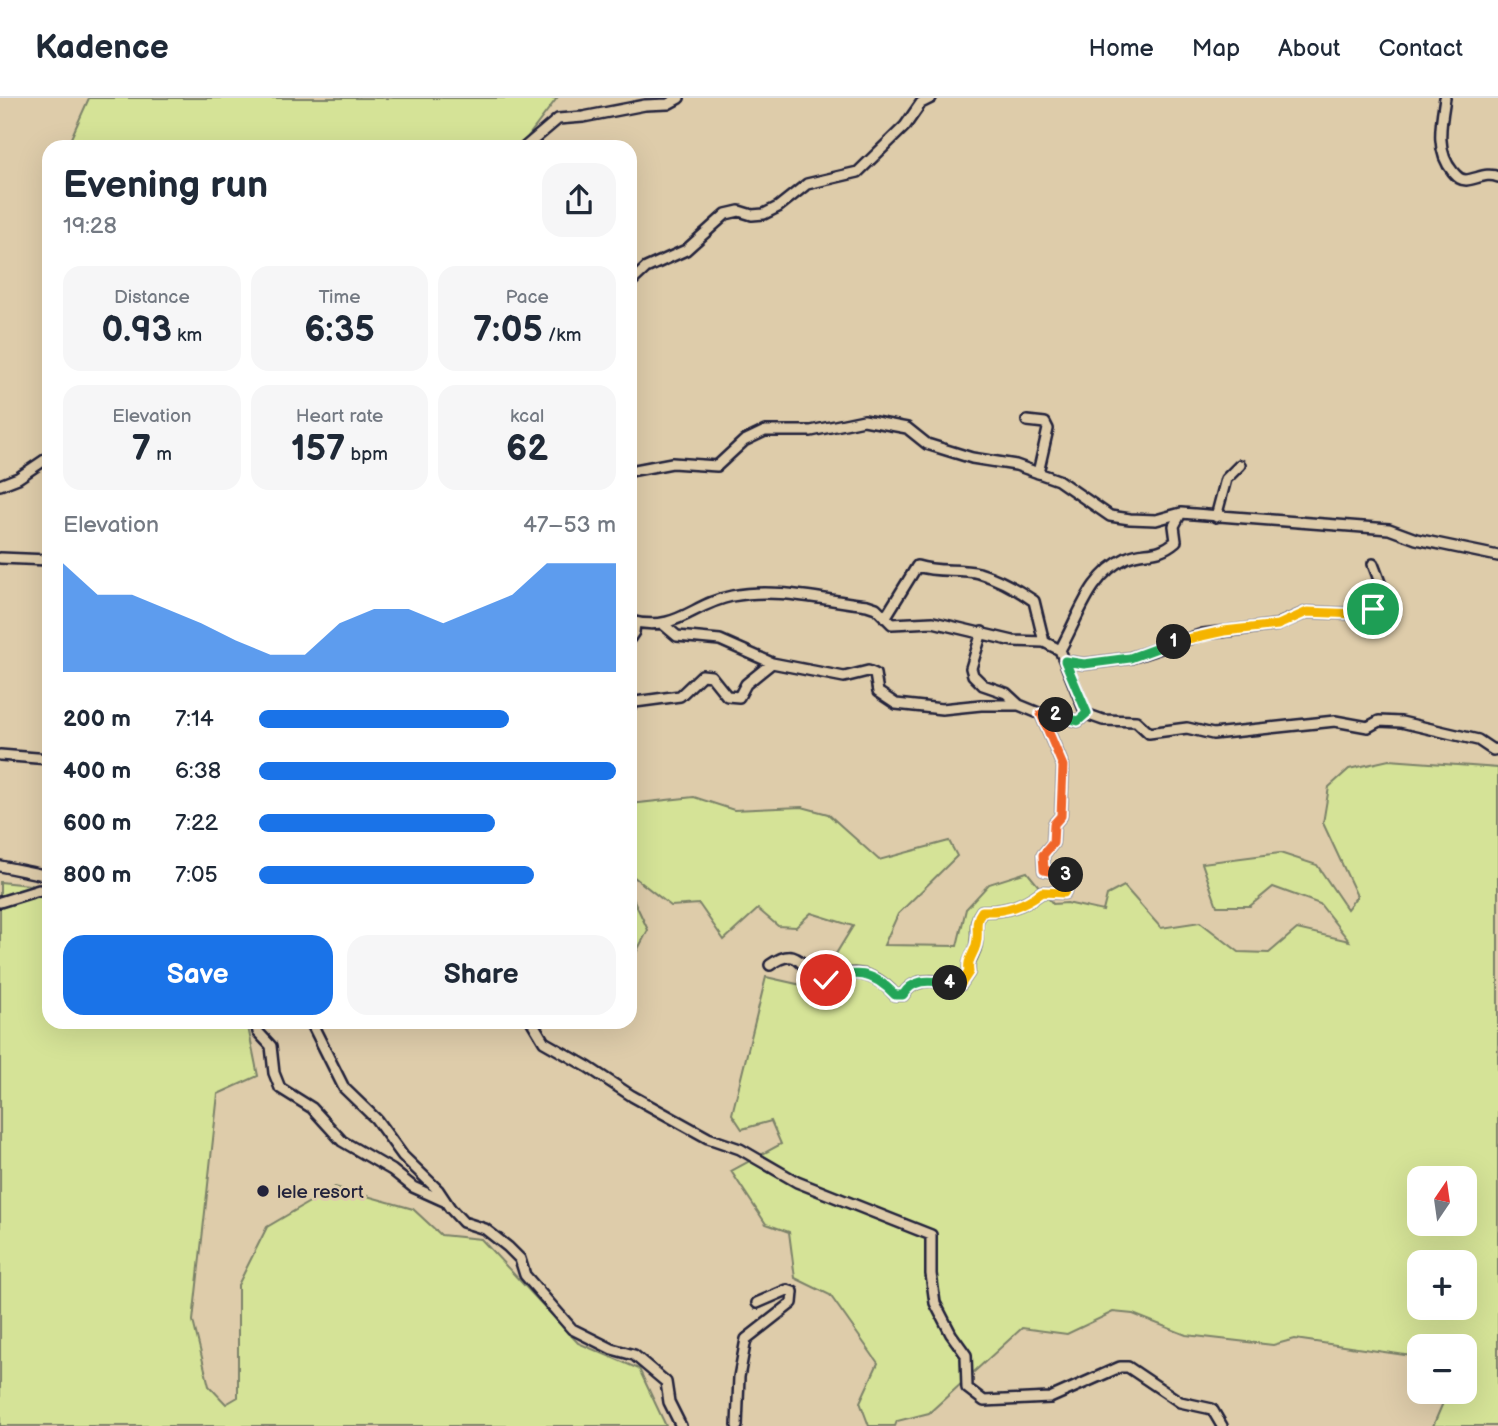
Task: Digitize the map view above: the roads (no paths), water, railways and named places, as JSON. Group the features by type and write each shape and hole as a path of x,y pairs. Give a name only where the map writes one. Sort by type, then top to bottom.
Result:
{"street":[{"path":"533,140 558,119 645,105 668,104 679,98"},
{"path":"637,276 646,268 686,250 726,214 739,211 752,215 764,214 778,207 807,184 858,172 905,126 921,103 931,98"},
{"path":"1445,98 1441,141 1448,166 1458,178 1465,180 1492,174 1498,177"},
{"path":"637,470 672,463 717,467 744,441 765,431 811,431 864,420 907,428 927,444 972,458 1016,465 1058,480 1110,516 1156,520 1181,513 1389,529 1416,539 1498,556"},
{"path":"1027,421 1045,424 1048,429 1038,473"},
{"path":"0,485 18,478 42,462"},
{"path":"1216,517 1226,479 1240,466"},
{"path":"1060,650 1080,608 1103,572 1129,556 1152,554 1167,549 1176,541 1174,526 1181,513"},
{"path":"0,558 42,560"},
{"path":"1065,661 1084,664 1130,658 1203,635 1278,625 1307,612 1357,614 1387,601 1373,564"},
{"path":"885,618 917,566 940,572 978,573 1005,583 1034,601 1044,642"},
{"path":"637,622 664,625 730,596 768,592 867,605 876,608 892,624 933,622 1013,641 1044,642 1060,650 1087,713 1103,720 1136,721 1149,733 1159,734 1187,728 1213,734 1335,721 1368,727 1379,721 1401,722 1478,740 1493,750 1498,749"},
{"path":"664,625 677,636 720,640 772,663 844,677 868,671 875,674 878,692 896,704 942,709 968,705 1019,705"},
{"path":"982,632 971,668 972,676 983,685 1006,693 1019,705 1041,714 1048,713 1078,721 1087,713"},
{"path":"637,702 680,696 702,674 711,676 727,696 739,697 746,684 772,663"},
{"path":"770,965 781,957 793,957 801,961 816,977 826,980 850,973 866,975 886,984 895,995 903,995 908,986 925,980 961,984 969,972 968,962 976,944 975,920 982,911 1000,912 1014,908 1042,892 1064,893 1073,877 1044,870 1043,855 1053,843 1054,824 1061,816 1063,766 1041,714"},
{"path":"0,754 42,758"},
{"path":"0,866 42,875"},
{"path":"0,902 42,891"},
{"path":"257,1029 271,1046 274,1073 280,1087 312,1108 342,1141 392,1170 421,1192 444,1201"},
{"path":"314,1029 344,1088 376,1119 403,1156 438,1189 444,1201 463,1222 485,1229 509,1247 520,1259 525,1275 572,1329 612,1349 634,1355 666,1382 668,1402 681,1426"},
{"path":"536,1029 544,1042 589,1067 632,1096 708,1138 740,1149 797,1182 931,1235 930,1274 935,1303 951,1334 966,1355 967,1388 984,1401 1050,1398 1120,1367 1128,1367 1180,1402 1212,1409 1222,1426"},
{"path":"737,1426 739,1377 746,1339 792,1303 793,1292 787,1290 757,1303"}],"place":[{"name":"lele resort","path":"263,1191"}]}
